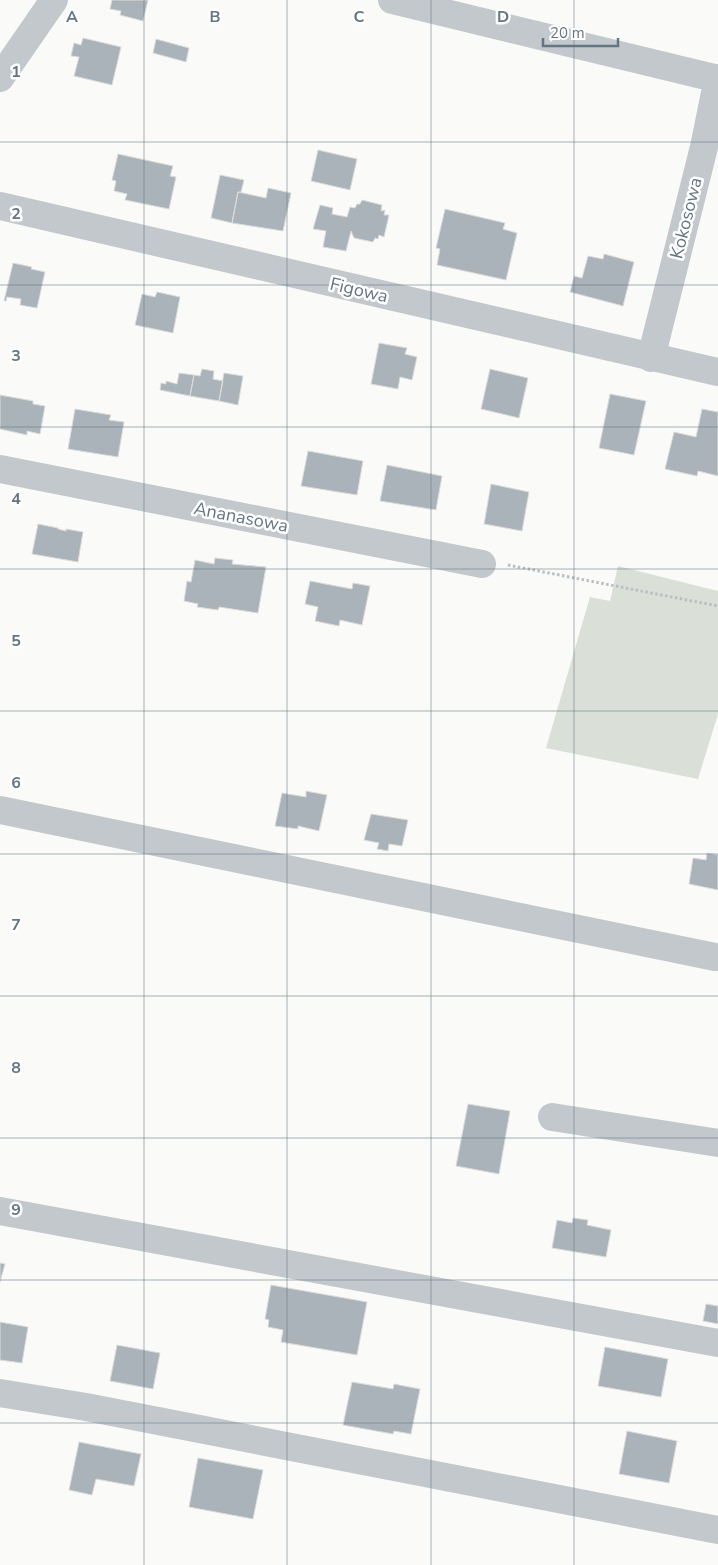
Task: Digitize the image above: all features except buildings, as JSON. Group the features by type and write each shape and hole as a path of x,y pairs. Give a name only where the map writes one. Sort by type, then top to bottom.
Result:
{"street":[{"path":"0,78 54,0"},
{"path":"392,0 718,79"},
{"name":"Kokosowa","path":"651,358 711,149 718,79"},
{"name":"Figowa","path":"0,206 718,372"},
{"name":"Ananasowa","path":"0,470 482,564"},
{"path":"0,810 715,957"},
{"path":"552,1117 718,1143"},
{"path":"0,1211 718,1343"},
{"path":"0,1393 86,1407 718,1530"}],"path":[{"path":"482,564 512,565 718,606"}],"shaded area":[{"path":"618,566 718,591 718,714 698,779 546,748 590,597 610,601"}]}
